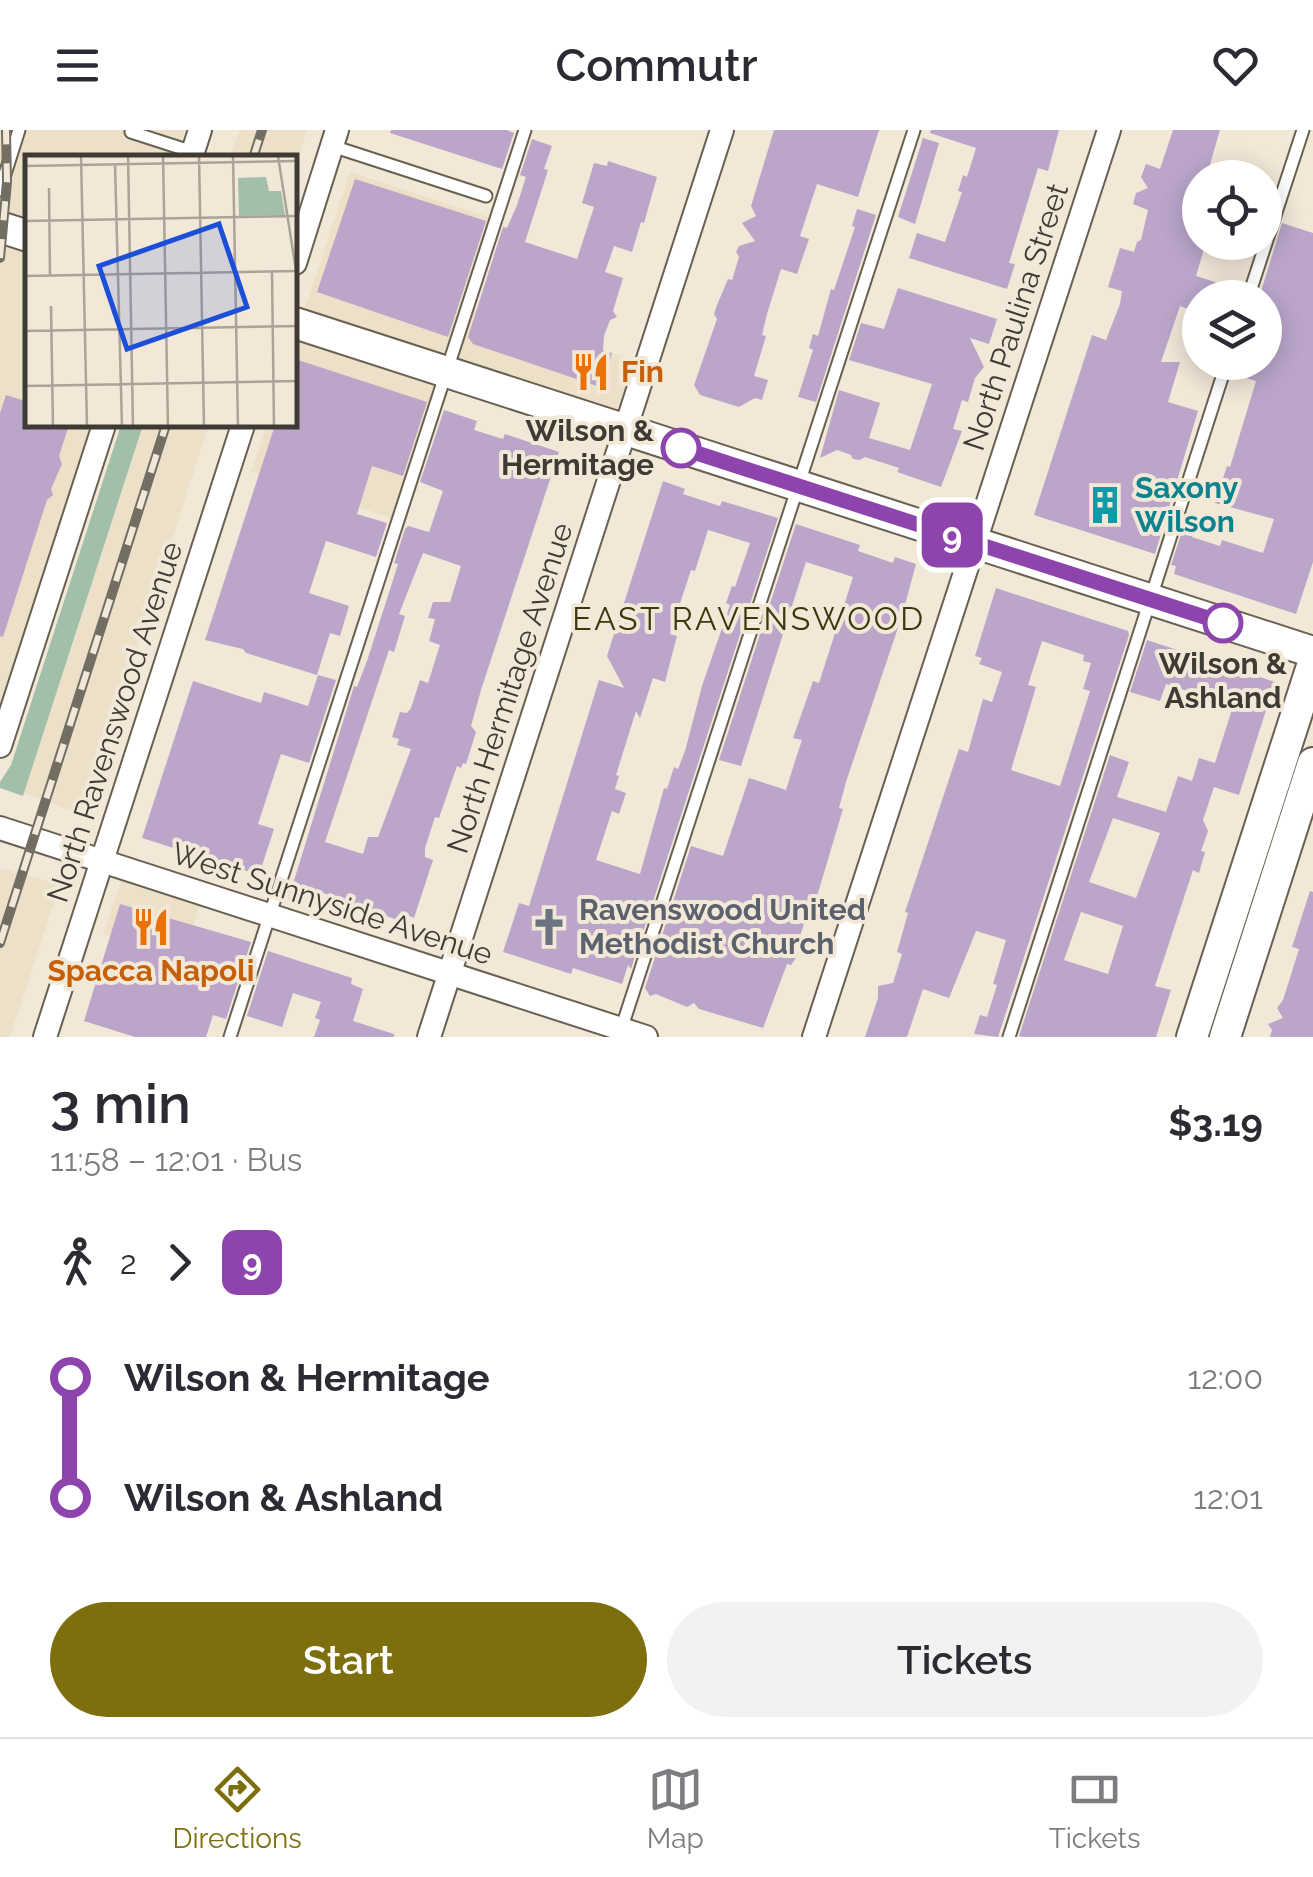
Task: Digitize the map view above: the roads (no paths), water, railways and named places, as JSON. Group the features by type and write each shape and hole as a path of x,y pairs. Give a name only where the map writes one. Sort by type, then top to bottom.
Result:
{"street":[{"name":"North Hermitage Avenue","path":"429,1037 722,130"},
{"name":"North Paulina Street","path":"814,1037 1109,130"},
{"path":"298,253 334,138"},
{"path":"0,227 25,235"},
{"path":"298,323 1313,652"},
{"path":"0,746 103,428"},
{"name":"North Ravenswood Avenue","path":"44,1037 241,428"},
{"path":"1192,1037 1313,663"},
{"path":"1225,1037 1313,764"},
{"name":"West Sunnyside Avenue","path":"0,828 449,973 620,1033 646,1037"}],"lane":[{"path":"0,190 19,130"},
{"path":"230,1037 524,130"},
{"path":"620,1033 914,130"},
{"path":"1254,280 1303,130"},
{"path":"131,132 194,146"},
{"path":"334,138 486,196"},
{"path":"1008,1037 1220,380"}],"railway":[{"path":"0,258 7,182 6,130"},
{"path":"254,155 262,130"},
{"path":"0,943 165,428"}],"place":[{"name":"Fin","path":"591,372"},
{"name":"Wilson & Hermitage","path":"681,448"},
{"name":"Saxony Wilson","path":"1105,505"},
{"name":"Wilson & Ashland","path":"1223,623"},
{"name":"Spacca Napoli","path":"151,927"},
{"name":"Ravenswood United Methodist Church","path":"549,927"}],"district":[{"name":"EAST RAVENSWOOD","path":"749,619"}]}
